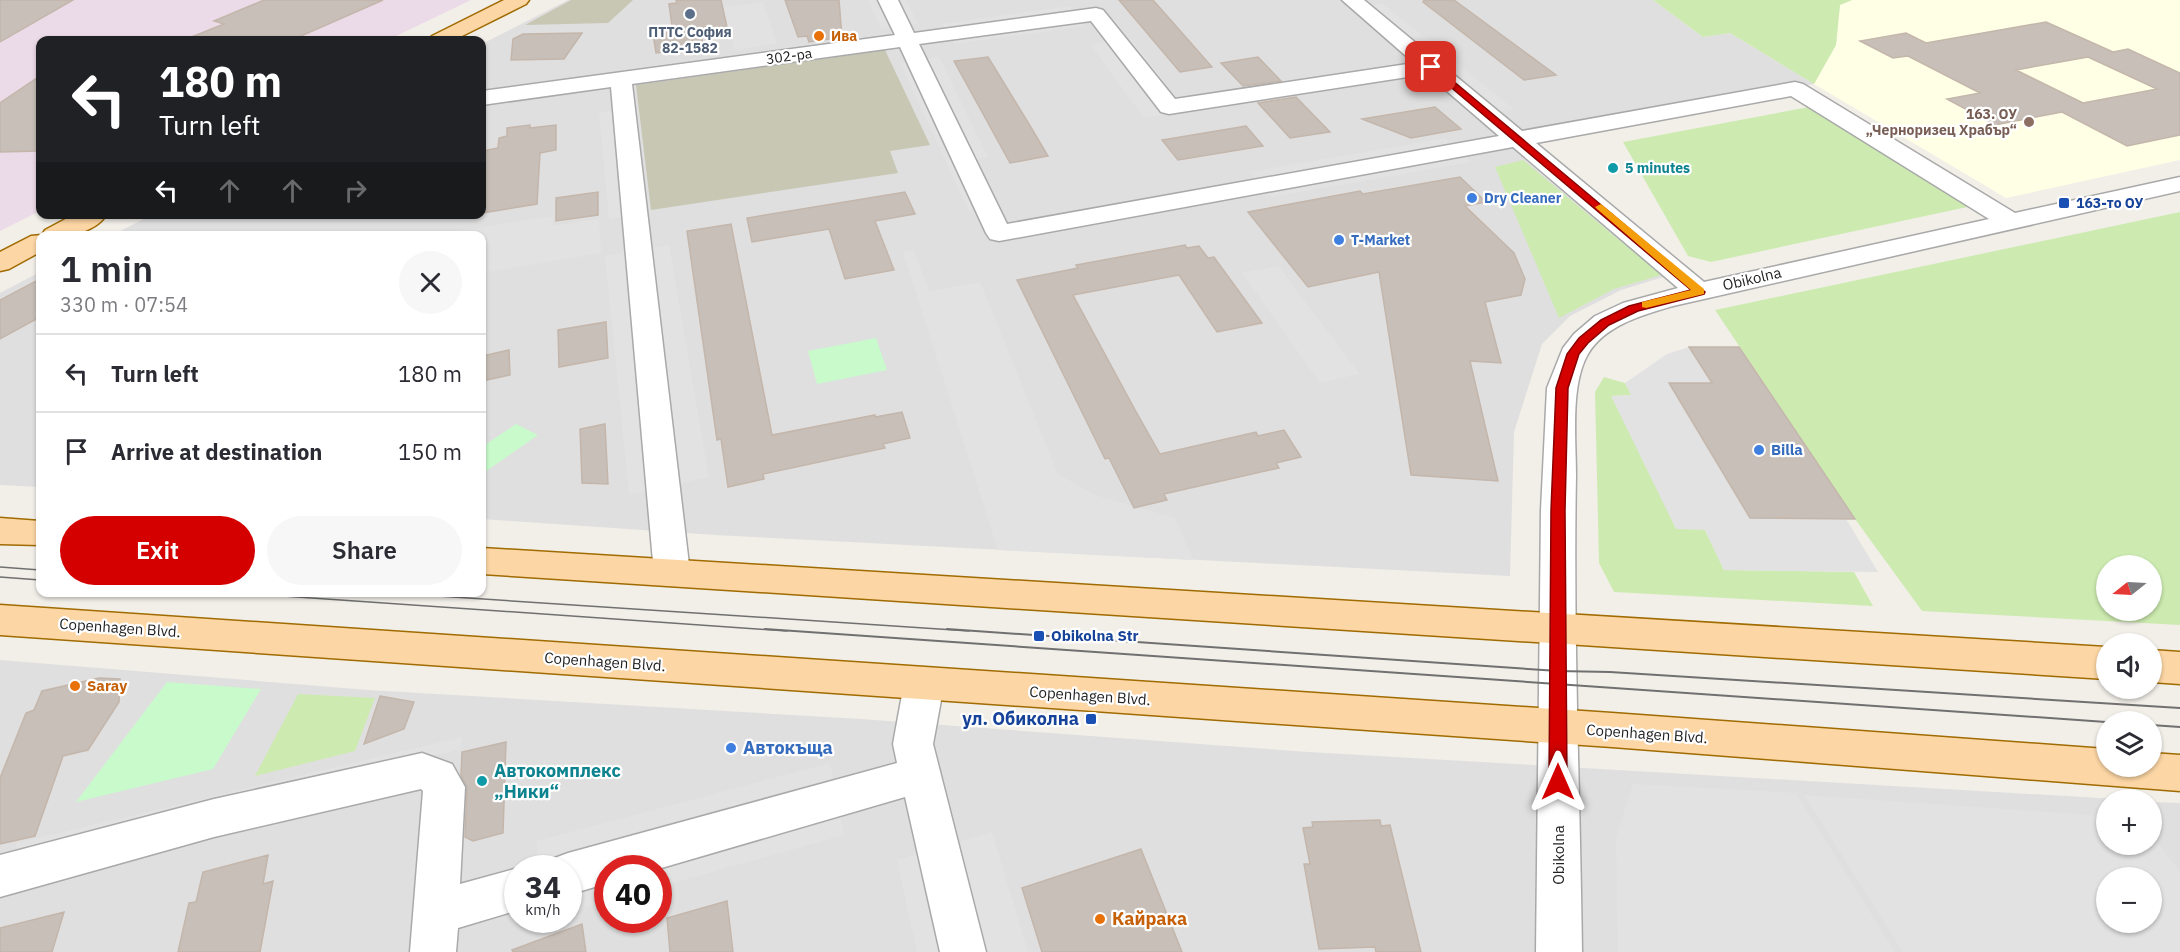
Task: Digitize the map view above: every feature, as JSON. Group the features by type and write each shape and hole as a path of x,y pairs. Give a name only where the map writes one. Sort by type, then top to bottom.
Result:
{"main road":[{"path":"447,36 519,0"},
{"path":"63,231 86,219"},
{"path":"0,263 36,244"},
{"path":"0,531 36,533"},
{"path":"486,561 2096,662"},
{"name":"Copenhagen Blvd.","path":"3,626 924,684 2180,773"},
{"path":"2162,667 2180,668"}],"street":[{"path":"888,0 999,233 1794,90 2010,220"},
{"path":"1352,0 1700,292"},
{"name":"302-ра","path":"486,97 1096,14 1169,107 1431,67"},
{"path":"621,79 672,573"},
{"name":"Obikolna","path":"1559,952 1558,510 1562,388 1573,354 1584,340 1605,322 1634,309 2010,220 2180,184"},
{"path":"924,684 913,744 963,952"},
{"path":"0,876 214,818 422,771 437,777 444,787 435,932"},
{"path":"582,870 919,775"},
{"path":"435,932 504,895"}],"shaded area":[{"path":"0,0 471,0 396,36 36,36 36,213 0,231"},
{"path":"568,0 1653,0 1703,37 1730,33 1814,84 1508,138 1670,275 1621,290 1570,316 1542,344 1514,432 1510,576 715,535 486,519 486,231 121,231 143,219 486,219 486,42"},
{"path":"571,0 633,0 608,23 525,25"},
{"path":"868,0 906,0 918,24 881,28"},
{"name":"163. ОУ „Черноризец Храбър“","path":"1852,0 2180,0 2180,160 2006,198 1814,84 1836,45 1840,5"},
{"path":"763,2 777,44 734,50 723,7"},
{"path":"1382,3 1514,109 1496,112 1365,5"},
{"path":"1070,6 1085,26 954,44 942,24"},
{"path":"871,36 873,41 661,70 660,65"},
{"path":"1131,39 1164,81 1142,84 1165,115 1144,118 1090,44"},
{"path":"885,50 930,145 890,151 898,173 651,210 636,85"},
{"path":"939,57 988,157 961,161 982,209 969,211 900,63"},
{"path":"616,110 628,216 609,219 599,113"},
{"path":"1445,138 1471,162 1272,197 1250,172"},
{"path":"553,216 553,226 599,219 601,253 486,272 486,231 457,231"},
{"path":"669,245 709,477 629,495 605,256"},
{"path":"914,250 929,291 980,282 1058,474 1095,495 1175,518 1193,560 998,550 903,252"},
{"path":"1278,266 1360,374 1320,383 1242,273"},
{"path":"36,274 36,487 0,485 0,293"},
{"path":"1689,347 1712,383 1669,384 1750,518 1846,519 1878,572 1724,570 1705,530 1676,529 1611,396 1631,395 1625,383 1667,354"},
{"path":"0,660 368,690 861,719 1309,752 2096,798 2096,855 2162,855 2162,802 2180,803 2180,952 0,952"},
{"path":"462,737 461,749 12,858 17,843"},
{"path":"830,763 844,835 672,883 672,855 594,855 594,905 582,908 582,855 537,855 537,841"},
{"path":"1633,784 1796,793 1895,952 1618,952 1616,837"},
{"path":"1804,795 2096,815 2096,855 2162,855 2162,849 2180,872 2180,952 1903,952"},
{"path":"992,832 1028,952 917,952 897,860"}],"green space":[{"path":"1653,0 1852,0 1840,5 1836,45 1814,84 1730,33 1703,37"},
{"path":"1809,107 1972,206 1711,262 1688,256 1623,142"},
{"path":"1523,160 1661,275 1614,289 1559,318 1495,167"},
{"path":"2180,212 2180,625 2106,621 2162,621 2162,555 2096,555 2096,620 1922,611 1855,519 1715,310"},
{"path":"876,338 887,370 817,384 808,351"},
{"path":"1604,377 1625,383 1632,395 1612,396 1705,530 1724,570 1854,572 1873,606 1614,592 1599,563 1595,392"},
{"path":"516,424 538,435 486,471 486,444"},
{"path":"167,682 261,689 213,769 76,802"},
{"path":"298,694 375,698 355,751 255,776"}],"building":[{"path":"0,0 73,0 0,42"},
{"path":"264,0 383,0 301,36 194,36 224,24 214,21"},
{"path":"676,0 721,0 727,27 700,30 703,44 682,47 682,50 656,53 652,28 672,26 669,4 677,3"},
{"path":"785,0 839,0 842,37 809,42 807,36 798,37"},
{"path":"1119,0 1153,0 1212,67 1180,72"},
{"path":"1424,0 1454,0 1556,75 1524,80 1423,2"},
{"path":"2046,22 2113,52 2128,49 2180,73 2180,135 2127,146 2062,112 1995,125 1947,99 1980,93 1908,56 1893,58 1860,41 1906,33 1926,43","holes":["2088,57 2157,89 2083,103 2016,70"]},
{"path":"582,33 564,59 511,60 513,39 523,34"},
{"path":"988,57 1048,156 1010,163 954,61"},
{"path":"1258,57 1281,81 1243,86 1221,63"},
{"path":"36,79 36,151 0,152 0,103"},
{"path":"1296,97 1330,132 1290,138 1258,103"},
{"path":"1435,107 1461,129 1411,138 1362,119"},
{"path":"556,125 556,150 540,153 537,204 486,212 486,150 498,148 499,138 507,136 507,128"},
{"path":"1246,126 1263,146 1178,160 1162,140"},
{"path":"1460,177 1486,202 1465,206 1514,253 1525,279 1521,295 1485,302 1501,363 1470,361 1498,481 1411,475 1379,272 1308,287 1248,212 1360,191 1363,194"},
{"path":"598,192 598,215 556,221 556,198"},
{"path":"905,192 915,214 875,221 894,270 845,279 829,229 752,242 747,218"},
{"path":"731,224 772,435 902,412 910,438 883,444 885,448 763,474 764,479 728,487 721,439 717,440 687,231"},
{"path":"1185,245 1187,248 1199,246 1208,258 1214,257 1262,323 1217,332 1179,275 1073,295 1134,408 1160,454 1256,432 1258,436 1284,430 1301,457 1276,463 1279,468 1164,494 1167,500 1134,508 1109,458 1105,459 1017,280 1078,268 1076,265"},
{"path":"36,281 36,319 0,339 0,300"},
{"path":"606,322 608,358 559,367 558,330"},
{"name":"Billa","path":"1689,347 1739,347 1855,519 1750,518 1669,383 1712,383"},
{"path":"509,350 510,375 486,380 486,355"},
{"path":"605,424 608,484 582,483 580,429"},
{"path":"99,678 120,679 119,702 88,750 63,756 35,836 0,844 0,778 26,713 34,710 42,691"},
{"path":"380,696 414,702 404,729 364,744"},
{"name":"Автокомплекс „Ники“","path":"506,742 503,833 473,841 465,837 467,787 461,775 462,752"},
{"path":"1380,820 1381,826 1390,825 1421,952 1376,952 1375,947 1319,949 1304,864 1310,864 1303,828 1313,827 1312,822"},
{"name":"Кайрака","path":"1141,849 1182,952 1042,952 1022,888"},
{"path":"268,855 263,884 273,881 260,952 178,952 189,903 196,902 203,872"},
{"path":"727,901 733,952 670,952 668,933 672,933 672,917"},
{"path":"64,912 52,952 0,952 0,928"},
{"path":"582,924 586,952 513,952 512,950 558,933 582,933"}],"tram line":[{"path":"0,567 36,570"},
{"path":"0,577 36,580"},
{"path":"298,597 787,631"},
{"path":"453,597 969,631"},
{"path":"765,629 2096,721"},
{"path":"947,629 1558,671 1610,672 2180,708"},
{"path":"2162,726 2180,727"}],"slow traffic":[{"path":"1601,207 1700,292 1646,305"}],"place":[{"name":"ПТТС София 82-1582","path":"690,14"},
{"name":"Ива","path":"819,36"},
{"name":"163. ОУ „Черноризец Храбър“","path":"2029,122"},
{"name":"5 minutes","path":"1613,168"},
{"name":"Dry Cleaner","path":"1472,198"},
{"name":"163-то ОУ","path":"2064,203"},
{"name":"T-Market","path":"1339,240"},
{"name":"Billa","path":"1759,450"},
{"name":"Obikolna Str","path":"1039,636"},
{"name":"Saray","path":"75,686"},
{"name":"ул. Обиколна","path":"1091,719"},
{"name":"Автокъща","path":"731,748"},
{"name":"Автокомплекс „Ники“","path":"482,781"},
{"name":"Кайрака","path":"1100,919"}],"route":[{"path":"1431,67 1700,292 1634,309 1605,322 1584,340 1573,354 1562,388 1558,510 1558,782"}]}
